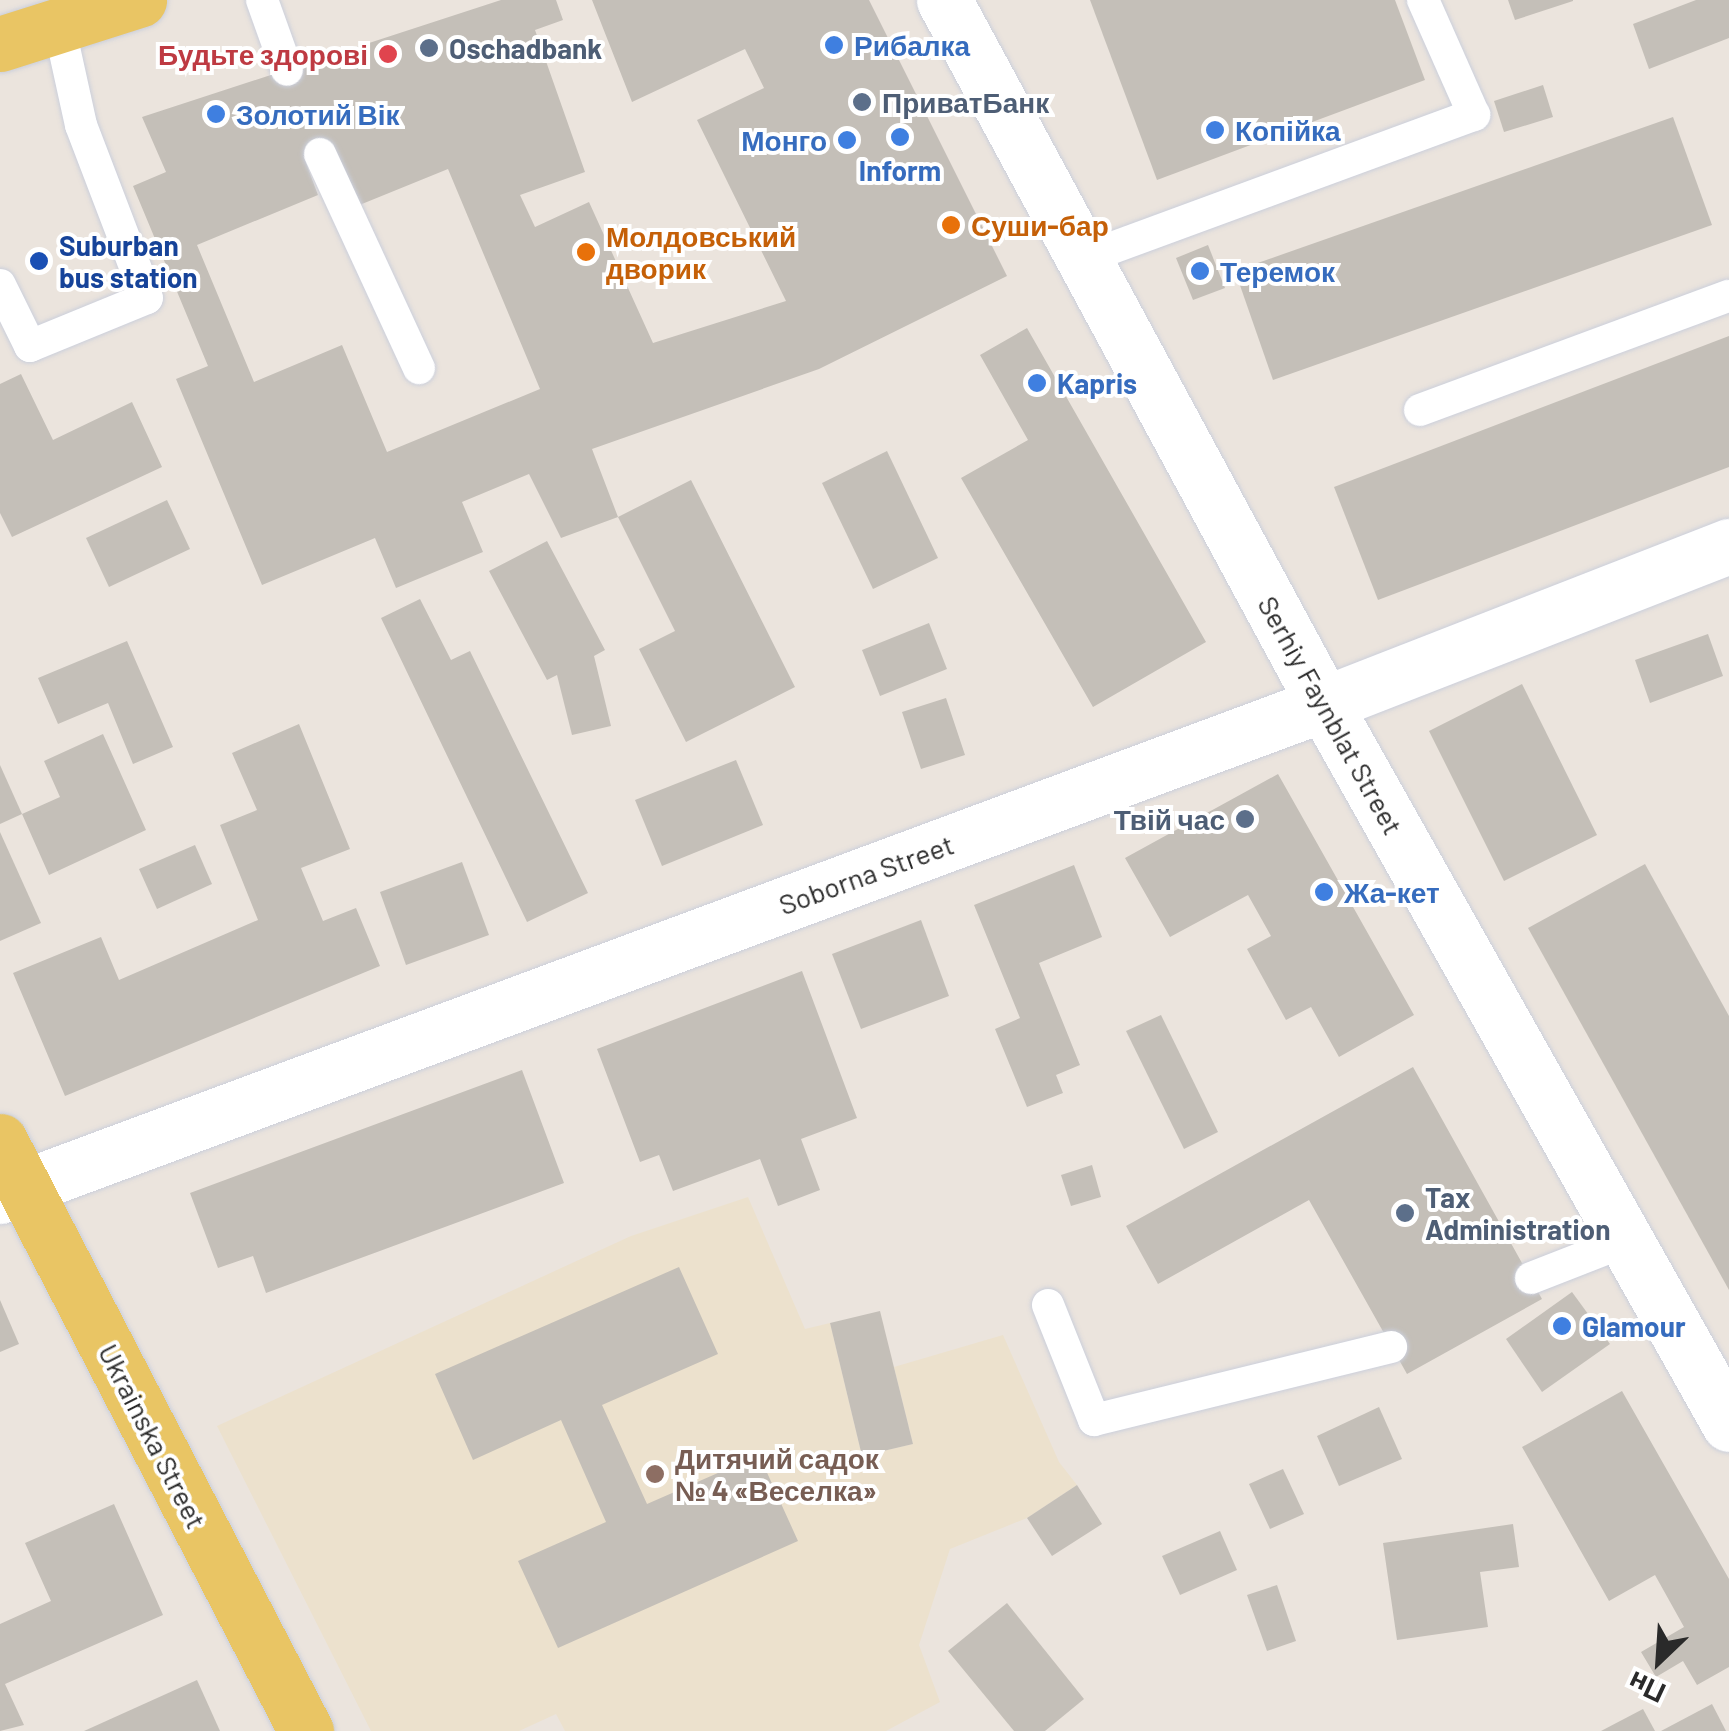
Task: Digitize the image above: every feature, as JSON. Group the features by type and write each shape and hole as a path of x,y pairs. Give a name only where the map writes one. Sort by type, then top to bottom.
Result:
{"main road":[{"path":"0,44 139,0"},
{"name":"Ukrainska Street","path":"8,1175 306,1731"}],"street":[{"name":"Serhiy Faynblat Street","path":"944,0 1324,704 1729,1424"},
{"name":"Soborna Street","path":"8,1175 1324,704 1729,546"}],"lane":[{"path":"262,0 287,70"},
{"path":"1082,259 1474,116 1424,0"},
{"path":"0,286 30,346 147,298 81,125 58,25"},
{"path":"320,154 419,368"},
{"path":"1420,410 1729,296"},
{"path":"1531,1278 1626,1240"},
{"path":"1048,1305 1094,1420 1392,1347"}],"shaded area":[{"name":"Дитячий садок № 4 «Веселка»","path":"748,1197 805,1329 830,1323 862,1456 913,1444 894,1367 1003,1335 1059,1462 1077,1485 1027,1518 950,1549 919,1645 940,1702 886,1731 565,1731 556,1714 519,1731 371,1731 217,1426 631,1236"}],"building":[{"path":"501,0 556,0 563,20 535,30 585,172 520,195 535,227 589,202 653,343 786,301 697,120 764,88 745,49 632,102 592,0 869,0 1007,276 819,369 592,449 618,517 561,538 529,474 462,502 483,552 396,588 375,538 262,585 176,379 208,366 133,186 166,172 142,117","holes":["333,148 357,206 448,169 540,389 387,452 342,345 254,382 197,245 318,195 305,160"]},
{"name":"Копійка","path":"1090,0 1395,0 1425,80 1157,180"},
{"path":"1508,0 1573,0 1573,1 1515,20"},
{"path":"1696,0 1729,0 1729,38 1649,69 1633,24"},
{"path":"1543,85 1553,117 1504,132 1494,101"},
{"path":"1673,117 1712,225 1273,380 1235,271"},
{"path":"1208,245 1225,288 1193,300 1176,258"},
{"path":"1027,328 1206,642 1093,707 961,478 1028,440 980,355"},
{"path":"1729,336 1729,467 1378,600 1334,487"},
{"path":"21,374 53,440 132,402 162,467 12,537 0,513 0,384"},
{"path":"887,451 938,558 873,589 822,483"},
{"path":"691,480 795,687 686,742 639,649 675,631 618,517"},
{"path":"167,500 190,549 109,587 86,538"},
{"path":"547,541 605,650 594,656 611,726 572,735 557,675 547,680 489,571"},
{"path":"420,599 451,660 470,651 588,893 527,922 381,618"},
{"path":"929,623 947,669 880,696 862,650"},
{"path":"1708,634 1723,676 1650,703 1635,660"},
{"path":"127,641 173,747 133,764 108,703 58,724 38,678"},
{"path":"1522,684 1597,835 1504,881 1429,731"},
{"path":"946,698 965,755 921,769 902,712"},
{"path":"299,724 350,849 301,868 323,921 356,908 380,966 65,1096 13,973 101,937 119,980 258,920 220,825 257,810 232,753"},
{"path":"103,734 146,830 49,875 22,814 60,797 44,761"},
{"path":"736,760 763,825 662,866 635,800"},
{"path":"0,765 22,814 0,824"},
{"path":"1278,774 1414,1015 1339,1057 1311,1007 1286,1020 1247,949 1271,936 1248,895 1170,937 1125,858"},
{"path":"0,832 41,923 0,941"},
{"path":"195,845 212,884 157,909 139,869"},
{"path":"462,862 489,935 406,965 380,892"},
{"path":"1645,864 1729,1016 1729,1290 1528,928"},
{"path":"1074,865 1102,937 1039,963 1080,1065 1056,1075 1063,1093 1027,1107 995,1029 1020,1018 974,905"},
{"path":"921,920 949,996 861,1029 832,954"},
{"path":"802,971 857,1118 801,1139 820,1190 778,1206 760,1159 673,1191 659,1155 640,1162 597,1049"},
{"path":"1161,1015 1218,1132 1184,1149 1126,1031"},
{"name":"Tax Administration","path":"1413,1067 1542,1299 1407,1374 1309,1200 1158,1284 1126,1226"},
{"path":"522,1070 564,1183 266,1293 253,1256 218,1268 190,1193"},
{"path":"1092,1165 1101,1197 1071,1206 1061,1175"},
{"path":"679,1267 718,1354 602,1405 647,1504 759,1455 798,1541 558,1648 518,1561 606,1522 561,1420 473,1460 435,1374"},
{"path":"1572,1292 1610,1344 1542,1392 1506,1339"},
{"path":"0,1300 19,1344 0,1352"},
{"path":"880,1311 913,1444 862,1456 830,1323"},
{"path":"1622,1391 1729,1579 1729,1667 1697,1685 1683,1661 1656,1677 1641,1652 1684,1627 1655,1575 1609,1601 1522,1447"},
{"path":"1379,1407 1402,1459 1339,1486 1317,1436"},
{"path":"1283,1469 1304,1514 1270,1529 1249,1484"},
{"path":"1077,1485 1102,1524 1052,1556 1027,1518"},
{"path":"114,1504 163,1615 5,1684 24,1725 0,1731 0,1624 51,1601 25,1543"},
{"path":"1513,1524 1519,1567 1480,1572 1488,1627 1397,1640 1383,1543"},
{"path":"1220,1531 1237,1570 1180,1595 1162,1556"},
{"path":"1277,1585 1296,1641 1267,1651 1247,1595"},
{"path":"1007,1603 1084,1699 1045,1731 1014,1731 948,1651"},
{"path":"197,1680 220,1731 84,1731"},
{"path":"1712,1704 1726,1731 1661,1731"},
{"path":"1643,1709 1655,1731 1601,1731"}],"place":[{"name":"Рибалка","path":"834,45"},
{"name":"Oschadbank","path":"429,48"},
{"name":"Будьте здорові","path":"388,54"},
{"name":"ПриватБанк","path":"862,102"},
{"name":"Золотий Вік","path":"216,114"},
{"name":"Копійка","path":"1215,130"},
{"name":"Inform","path":"900,137"},
{"name":"Монго","path":"847,140"},
{"name":"Суши-бар","path":"951,225"},
{"name":"Молдовський дворик","path":"586,252"},
{"name":"Suburban bus station","path":"39,261"},
{"name":"Теремок","path":"1200,271"},
{"name":"Kapris","path":"1037,383"},
{"name":"Твій час","path":"1245,819"},
{"name":"Жа-кет","path":"1324,892"},
{"name":"Tax Administration","path":"1405,1213"},
{"name":"Glamour","path":"1562,1326"},
{"name":"Дитячий садок № 4 «Веселка»","path":"655,1474"}]}
